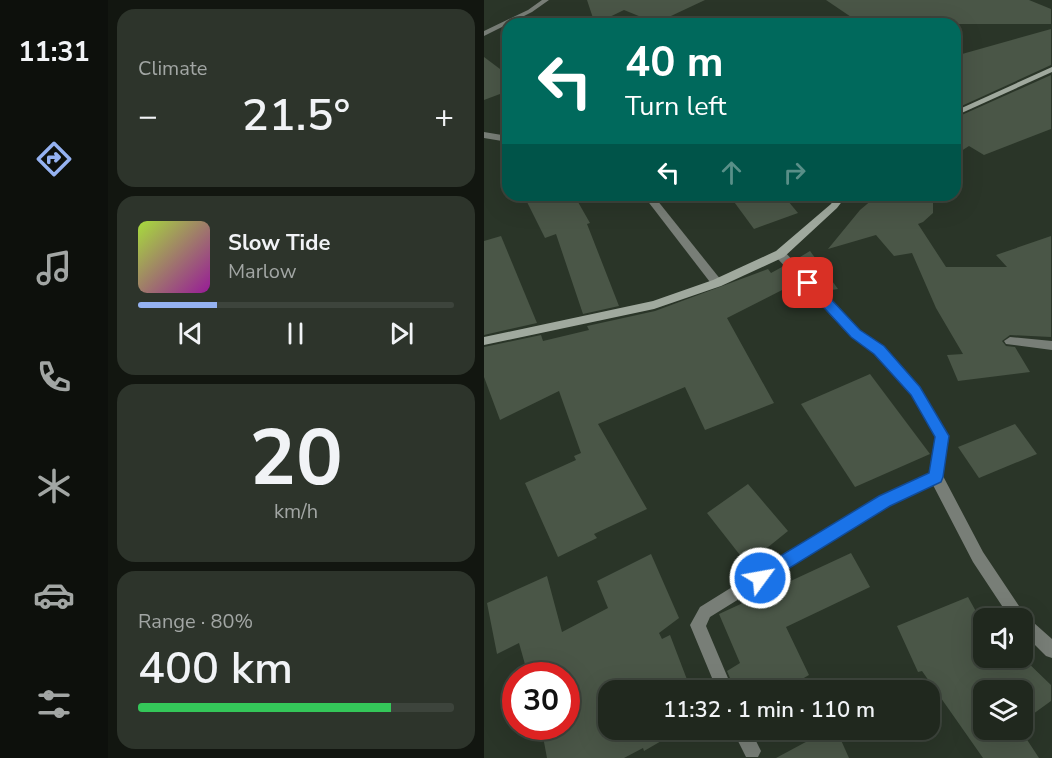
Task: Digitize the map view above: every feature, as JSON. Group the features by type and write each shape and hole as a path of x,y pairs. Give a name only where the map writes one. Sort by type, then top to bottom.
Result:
{"main road":[{"path":"961,111 1051,69"},
{"path":"484,341 654,305 717,283 780,254 838,201"}],"street":[{"path":"516,18 546,0"},
{"path":"484,34 502,25"},
{"path":"484,135 502,138"},
{"path":"653,201 717,283"},
{"path":"780,254 855,334 879,350 916,391 942,436 936,477 978,557 1012,608"},
{"path":"1010,340 1051,346"},
{"path":"721,680 698,625 704,612 884,501 936,477"},
{"path":"1033,632 1051,650"},
{"path":"746,740 752,751"}],"building":[{"path":"587,0 705,0 667,18 644,18 624,10 607,18 593,18"},
{"path":"826,0 1029,0 1051,9 1051,24 961,24 961,18 853,18"},
{"path":"1051,29 1051,65 961,106 961,54"},
{"path":"484,57 502,70 502,93 484,100"},
{"path":"1051,75 1051,129 984,155 969,146 961,151 961,115"},
{"path":"577,201 590,223 587,224 619,306 583,314 556,234 545,238 527,202"},
{"path":"733,201 788,201 798,213 754,229"},
{"path":"871,201 930,201 933,203 933,213 918,224 946,267 1007,267 996,255 1051,236 1051,337 1010,335 1002,341 1006,346 1015,347 1030,372 958,381 947,355 963,354 936,308 912,253 894,256 876,235 828,249 860,210"},
{"path":"501,236 537,323 484,335 484,241"},
{"path":"810,251 838,289 824,291 795,260"},
{"path":"782,267 807,293 795,294 790,286 727,318 774,403 705,430 685,387 598,424 647,509 594,534 597,538 558,557 525,483 576,460 574,456 581,453 559,391 500,420 484,377 484,347 541,335 543,341 589,330 587,326 655,311 768,269 771,273"},
{"path":"870,374 930,454 855,487 801,404"},
{"path":"1015,424 1037,454 979,478 958,447"},
{"path":"748,484 788,531 747,564 707,513"},
{"path":"851,553 870,587 786,627 809,675 800,680 731,680 727,671 740,663 719,614"},
{"path":"651,554 679,618 659,633 662,639 670,635 687,680 598,680 598,740 663,740 644,751 643,748 624,758 547,758 544,740 580,740 580,662 524,662 519,643 497,654 487,603 547,576 562,632 608,608 597,581"},
{"path":"968,597 974,608 973,668 1033,668 1051,685 1051,701 1033,714 1033,680 973,680 973,740 1027,740 1039,758 983,758 940,697 940,680 928,680 922,671 918,672 897,626"},
{"path":"810,740 841,740 849,758 776,758"}],"route":[{"path":"760,578 884,501 936,477 942,436 916,391 879,350 855,334 808,283"}]}
